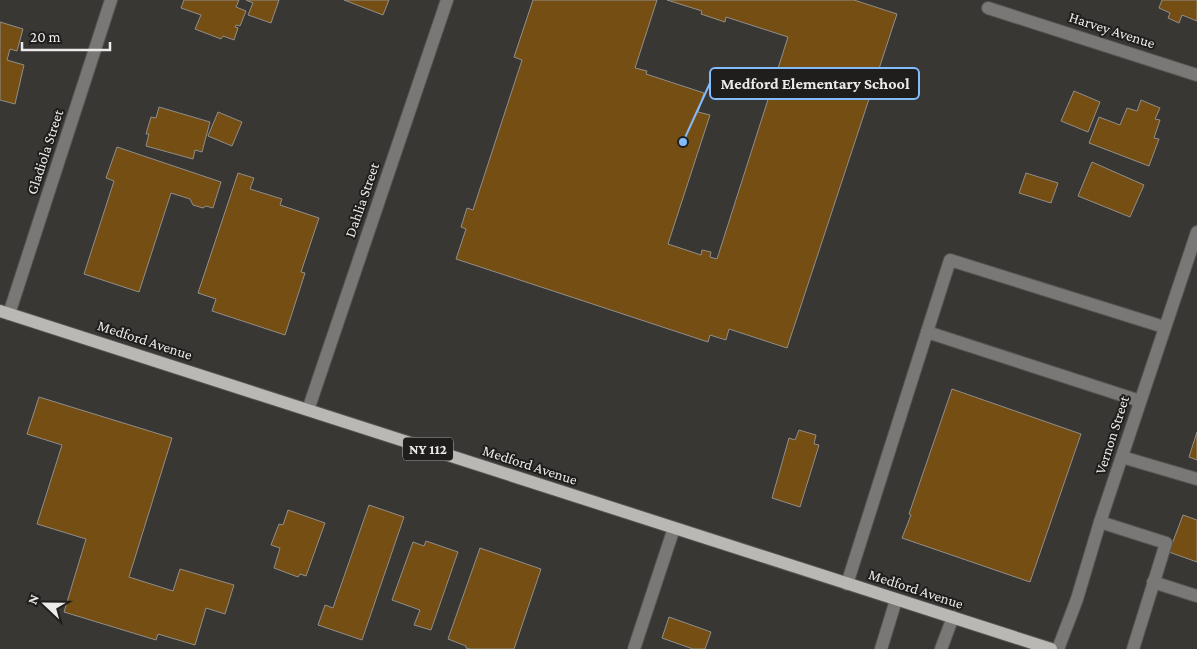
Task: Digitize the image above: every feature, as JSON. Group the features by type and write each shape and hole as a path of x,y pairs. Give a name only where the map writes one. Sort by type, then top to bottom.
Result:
{"main road":[{"name":"Medford Avenue","path":"5,312 1051,649"}],"street":[{"name":"Gladiola Street","path":"5,312 111,0"},
{"name":"Dahlia Street","path":"308,410 447,0"},
{"name":"Harvey Avenue","path":"988,8 1197,75"},
{"name":"Vernon Street","path":"1058,649 1077,598 1100,522 1197,232"},
{"path":"847,584 950,260 1164,327"},
{"path":"927,332 1140,401"},
{"path":"1122,457 1197,479"},
{"path":"1100,522 1166,543 1132,649"},
{"path":"639,648 674,528"},
{"path":"1153,582 1197,596"},
{"path":"881,649 896,600"},
{"path":"941,649 953,617"}],"building":[{"path":"184,0 239,0 236,7 246,11 240,26 236,25 235,27 238,28 234,40 223,36 221,39 195,29 201,15 181,8"},
{"path":"246,0 279,0 271,23 248,15 253,3"},
{"path":"344,0 389,0 383,15"},
{"path":"533,0 657,0 635,68 647,71 646,74 704,93 698,112 710,115 668,244 701,255 702,250 711,252 710,257 717,259 788,37 726,17 725,22 701,14 702,11 667,0 854,0 897,14 787,348 729,329 726,340 710,335 708,342 456,259 466,229 461,227 467,208 473,210 522,60 514,57"},
{"path":"1162,0 1197,0 1197,21 1182,15 1179,23 1168,18 1170,13 1159,8"},
{"path":"0,22 23,29 17,51 10,49 7,60 24,65 15,104 0,100"},
{"path":"1074,91 1100,102 1088,132 1061,121"},
{"path":"1141,100 1160,108 1155,119 1160,120 1154,138 1159,139 1149,166 1089,143 1099,117 1120,125 1127,108 1137,111"},
{"path":"159,107 210,122 202,152 195,150 193,159 146,146 149,134 146,134 151,117 156,118"},
{"path":"218,112 242,122 232,146 208,136"},
{"path":"117,147 221,182 213,208 193,205 190,199 171,193 139,292 84,274 114,181 106,178"},
{"path":"1092,162 1144,185 1130,217 1078,196"},
{"path":"238,173 254,178 250,189 282,199 280,205 319,218 301,272 305,273 285,335 212,311 216,299 198,293"},
{"path":"1026,173 1058,183 1051,203 1019,193"},
{"path":"952,389 1081,434 1030,582 902,538"},
{"path":"39,397 172,438 129,577 173,591 180,569 234,585 225,614 206,608 195,645 158,634 156,640 64,612 86,539 37,524 62,445 27,434"},
{"path":"799,430 816,435 814,444 819,445 800,507 772,498 789,438 795,440"},
{"path":"1197,432 1197,460 1189,457"},
{"path":"369,505 404,517 362,640 318,625 325,605 333,608"},
{"path":"288,510 325,523 306,576 300,574 298,577 274,568 280,548 271,545 279,524 283,525"},
{"path":"1183,515 1197,520 1197,562 1169,552"},
{"path":"426,541 458,552 431,630 414,625 420,610 392,600 413,542 424,546"},
{"path":"480,548 541,569 514,649 470,649 448,639"},
{"path":"669,617 711,632 705,649 693,649 662,638"}],"place":[{"name":"Medford Elementary School","path":"683,142"}]}
